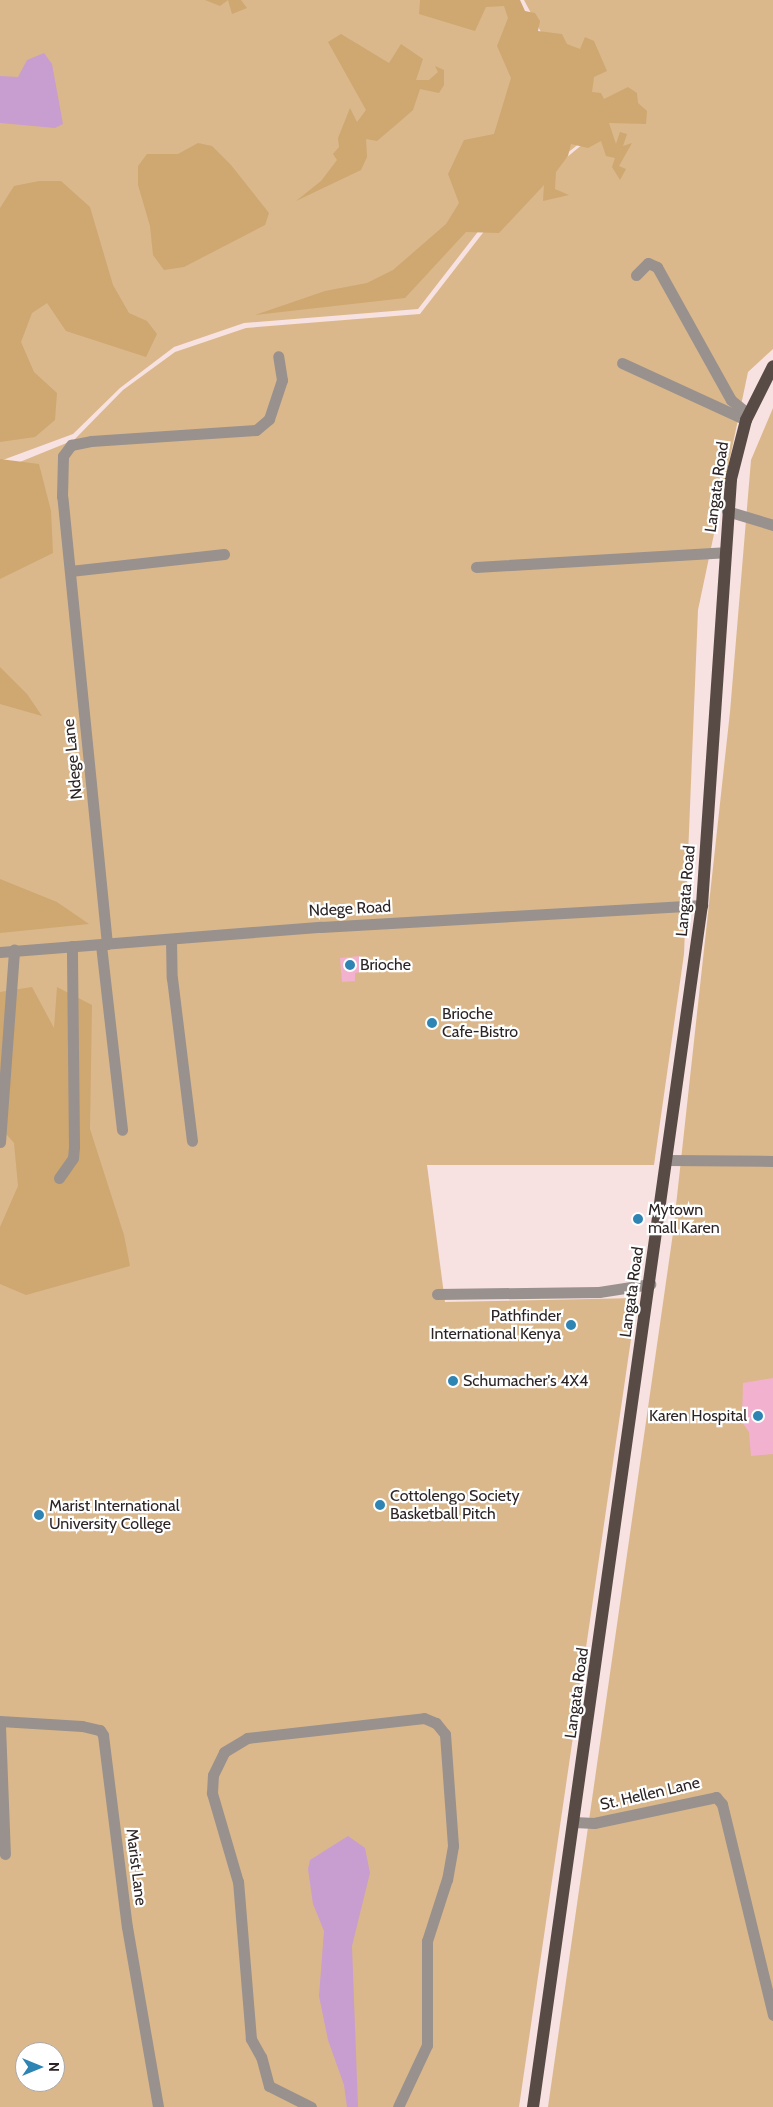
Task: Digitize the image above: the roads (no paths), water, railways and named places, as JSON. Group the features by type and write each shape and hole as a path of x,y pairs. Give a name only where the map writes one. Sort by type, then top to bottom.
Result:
{"main road":[{"name":"Langata Road","path":"533,2107 702,905 727,511 747,417 773,366"}],"street":[{"path":"636,275 648,264 657,267 731,400 747,417"},
{"name":"Ndege Lane","path":"122,1130 60,469 66,449 91,441 256,430 269,420 282,380 278,356"},
{"path":"622,363 747,417"},
{"path":"727,511 773,525"},
{"path":"476,567 725,552"},
{"path":"70,571 224,554"},
{"name":"Ndege Road","path":"0,952 702,905"},
{"path":"172,939 172,978 192,1141"},
{"path":"60,1178 72,1158 74,1146 72,946"},
{"path":"0,1142 14,950"},
{"path":"667,1160 773,1161"},
{"path":"437,1294 599,1292 650,1284"},
{"path":"311,2107 269,2086 261,2057 251,2039 238,1882 212,1793 213,1775 224,1752 247,1738 424,1718 436,1723 445,1734 453,1846 447,1879 427,1941 428,2045 398,2107"},
{"name":"Marist Lane","path":"0,1721 82,1726 100,1730 103,1735 127,1927 158,2107"},
{"path":"0,1726 5,1854"},
{"name":"St. Hellen Lane","path":"574,1822 594,1823 716,1797 722,1804 773,2015"}],"place":[{"name":"Brioche","path":"350,965"},
{"name":"Brioche Cafe-Bistro","path":"432,1023"},
{"name":"Mytown mall Karen","path":"638,1219"},
{"name":"Pathfinder International Kenya","path":"571,1325"},
{"name":"Schumacher's 4X4","path":"453,1381"},
{"name":"Karen Hospital","path":"758,1416"},
{"name":"Cottolengo Society Basketball Pitch","path":"380,1505"},
{"name":"Marist International University College","path":"39,1515"}]}
